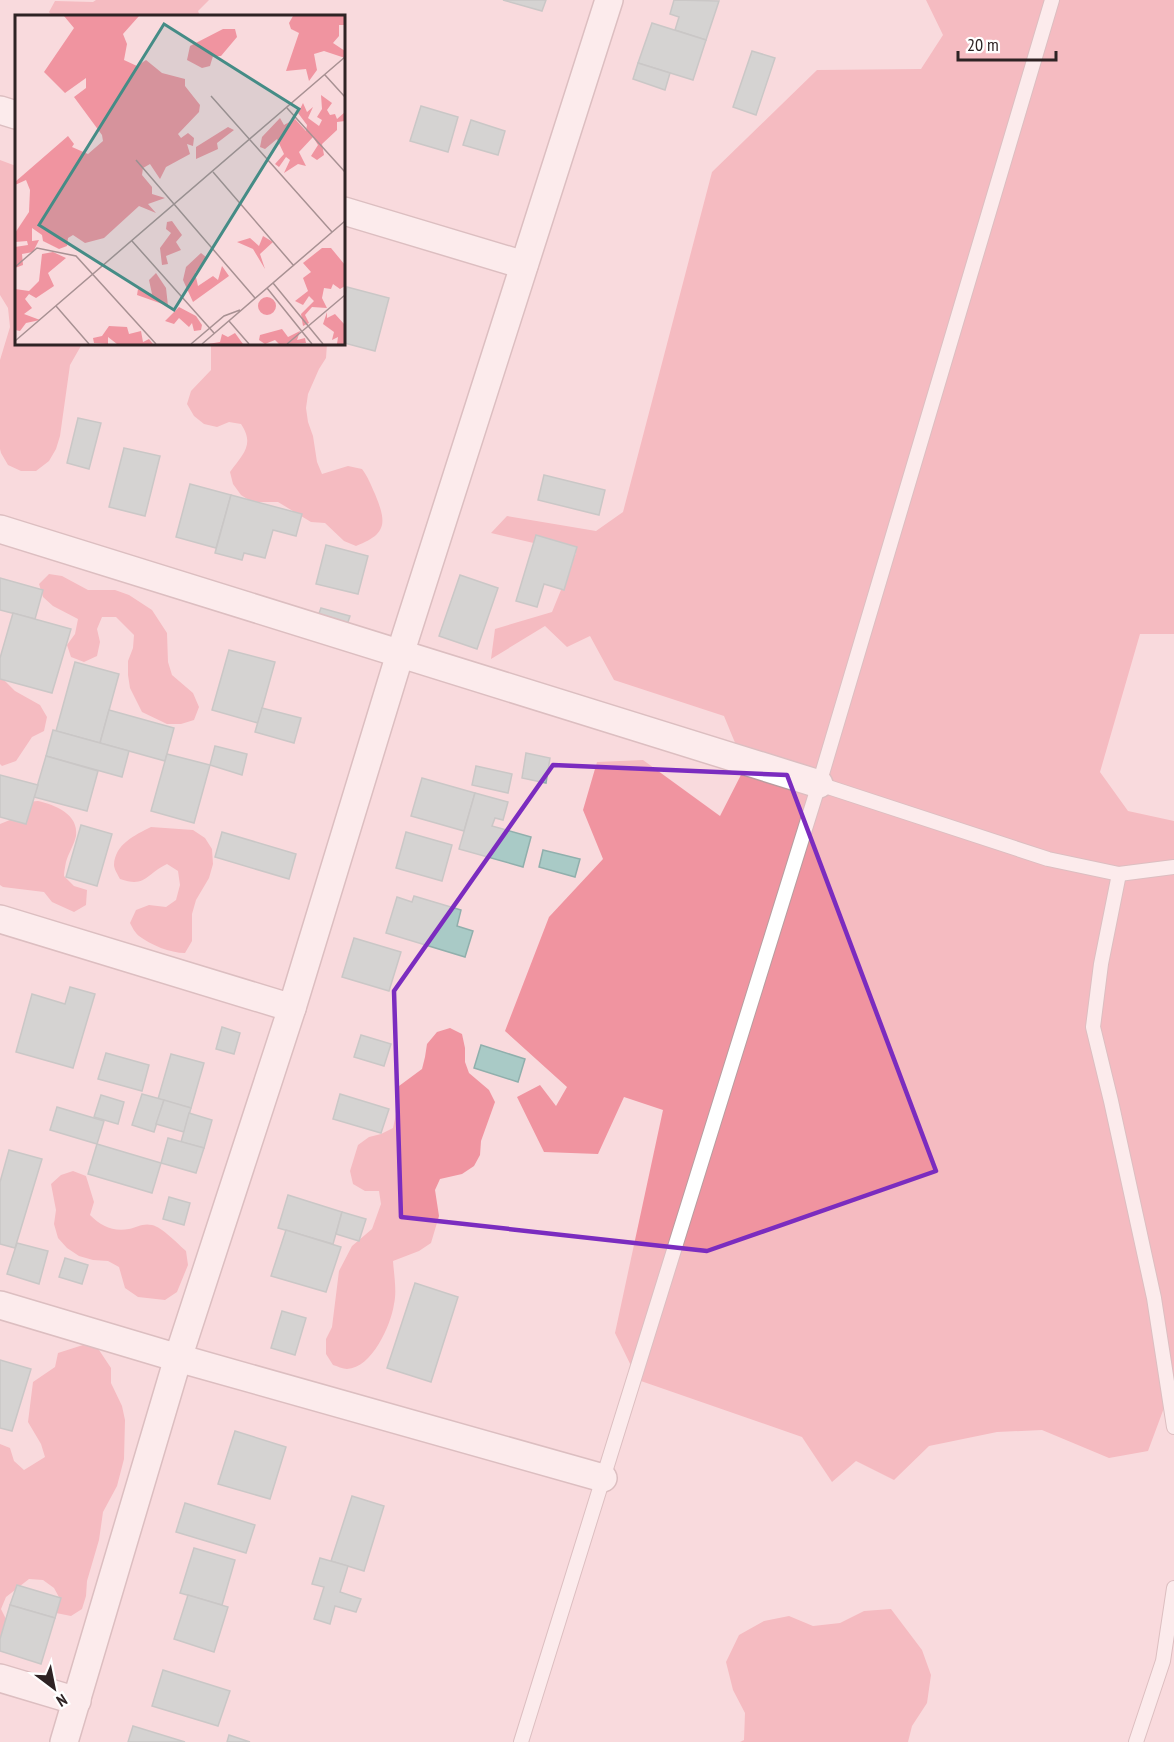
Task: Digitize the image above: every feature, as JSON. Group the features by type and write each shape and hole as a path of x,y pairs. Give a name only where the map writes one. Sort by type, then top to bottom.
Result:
{"street":[{"path":"64,1742 178,1358 292,1008 400,654 609,0"},
{"path":"0,110 15,115"},
{"path":"345,211 524,265"},
{"path":"0,529 819,783"},
{"path":"0,918 292,1008"},
{"path":"0,1305 178,1358 603,1478"},
{"path":"0,1678 77,1701"}],"lane":[{"path":"521,1742 819,783 1052,0"},
{"path":"819,783 1048,859 1119,874 1174,867"},
{"path":"1119,874 1101,964 1093,1027 1154,1298 1174,1427"},
{"path":"1136,1742 1163,1661 1174,1588"}],"highlighted area":[{"path":"553,765 787,775 936,1171 707,1251 401,1217 394,991"}],"shaded area":[{"path":"96,0 209,0 198,11 200,15 51,15 49,12 55,1 93,2"},
{"path":"926,0 1174,0 1174,634 1140,634 1100,772 1128,811 1174,821 1174,1381 1148,1451 1109,1458 1042,1430 997,1432 929,1446 894,1480 856,1461 832,1482 802,1437 638,1380 615,1333 663,1110 624,1097 598,1154 544,1152 517,1097 540,1085 556,1106 567,1087 505,1031 549,917 603,859 583,810 597,762 643,760 720,816 745,767 724,716 614,680 590,636 567,647 545,626 491,659 495,629 552,612 576,553 491,533 507,516 596,531 623,512 712,172 817,70 921,69 943,35"},
{"path":"0,160 15,166 15,345 81,345 70,365 60,436 56,449 49,461 36,471 21,471 8,465 0,449 0,360 10,327 8,308 0,295"},
{"path":"211,345 327,345 326,358 308,394 306,408 317,462 322,474 348,466 362,469 379,504 382,526 379,532 356,546 344,541 325,523 311,522 278,502 252,502 241,495 233,484 230,472 246,449 247,438 241,424 229,422 217,427 204,424 194,416 187,404 191,391 211,370"},
{"path":"49,574 62,576 88,590 115,590 129,595 152,610 167,633 168,662 172,675 193,693 199,707 194,720 181,724 167,724 142,712 130,688 128,675 128,661 133,648 134,635 116,617 102,617 97,629 100,642 97,656 84,662 71,657 67,645 75,634 78,619 53,606 43,597 39,584"},
{"path":"0,676 15,691 40,705 47,717 44,731 32,737 16,761 2,766 0,764"},
{"path":"38,801 65,812 70,816 76,828 76,836 66,862 64,876 74,886 87,890 86,905 74,912 52,902 44,892 0,885 0,824 22,815 26,802"},
{"path":"151,827 193,830 205,838 212,849 213,864 209,878 196,900 192,914 192,941 185,953 167,950 149,942 138,935 130,923 136,910 149,905 166,907 176,900 180,885 178,871 167,864 145,879 135,882 120,879 114,867 115,858 122,846"},
{"path":"450,1028 462,1034 465,1062 469,1073 489,1090 495,1102 481,1141 480,1155 474,1166 462,1174 440,1179 435,1190 439,1216 431,1243 419,1251 393,1261 395,1299 389,1323 379,1344 372,1354 356,1367 342,1368 333,1365 326,1354 326,1339 332,1327 339,1271 352,1246 372,1229 381,1204 379,1191 365,1191 353,1184 350,1171 358,1145 369,1137 393,1128 399,1086 422,1069 427,1044 437,1032"},
{"path":"73,1171 86,1176 94,1202 90,1215 98,1222 118,1230 143,1225 156,1226 186,1251 188,1265 177,1292 165,1300 138,1297 125,1288 119,1267 108,1261 79,1256 58,1238 54,1224 56,1210 51,1184 61,1175"},
{"path":"83,1345 97,1347 111,1368 111,1383 122,1406 125,1420 124,1459 117,1486 103,1512 99,1540 87,1581 82,1609 71,1616 56,1613 60,1599 54,1588 43,1580 29,1579 6,1597 1,1609 7,1621 0,1642 0,1444 10,1448 14,1461 24,1470 45,1457 41,1444 28,1422 33,1382 55,1367 58,1353"},
{"path":"891,1609 922,1650 931,1675 927,1703 912,1726 908,1742 740,1742 744,1740 745,1713 733,1690 726,1662 739,1635 764,1621 789,1616 813,1626 840,1623 864,1611"}],"building":[{"path":"503,0 546,0 542,11"},
{"path":"674,0 719,1 706,40 675,30 679,17 670,14"},
{"path":"652,23 706,40 693,80 638,63"},
{"path":"752,51 775,58 756,115 733,107"},
{"path":"638,63 670,73 665,90 633,79"},
{"path":"421,106 458,117 448,152 410,141"},
{"path":"471,120 505,131 498,155 463,145"},
{"path":"347,287 389,298 375,351 345,343"},
{"path":"78,418 101,423 89,469 67,463"},
{"path":"124,448 160,456 145,516 109,507"},
{"path":"544,475 605,490 599,515 538,500"},
{"path":"190,484 231,495 216,548 176,537"},
{"path":"231,495 302,514 296,536 273,530 265,558 244,553 242,560 215,553"},
{"path":"536,535 577,547 564,590 544,584 537,607 516,601"},
{"path":"326,545 368,556 358,594 316,584"},
{"path":"460,575 498,588 477,649 439,636"},
{"path":"0,578 43,590 35,619 0,610"},
{"path":"321,608 350,616 345,631 316,622"},
{"path":"13,613 71,629 52,693 0,679 0,658"},
{"path":"229,650 275,662 258,723 212,710"},
{"path":"75,662 119,674 100,743 56,731"},
{"path":"262,708 301,718 294,743 255,732"},
{"path":"109,710 174,728 165,761 100,743"},
{"path":"53,730 129,751 122,777 46,756"},
{"path":"215,746 247,754 242,775 210,765"},
{"path":"526,753 550,758 546,783 522,778"},
{"path":"167,754 210,765 194,823 151,811"},
{"path":"46,756 98,771 87,811 34,797"},
{"path":"476,766 512,774 508,793 472,785"},
{"path":"0,775 38,785 26,824 0,817"},
{"path":"422,778 475,793 464,831 411,816"},
{"path":"475,793 508,802 503,820 495,818 492,826 531,837 523,867 459,849"},
{"path":"81,825 112,834 97,886 66,877"},
{"path":"222,832 296,854 289,879 215,857"},
{"path":"406,832 452,845 442,881 396,868"},
{"path":"543,850 580,859 575,877 539,867"},
{"path":"414,896 461,910 457,926 473,931 465,957 386,933 397,897 412,902"},
{"path":"354,938 401,952 389,991 342,977"},
{"path":"70,987 95,994 73,1068 16,1052 32,994 65,1004"},
{"path":"222,1027 240,1033 234,1054 216,1049"},
{"path":"361,1035 391,1044 384,1066 354,1057"},
{"path":"481,1045 525,1059 518,1082 474,1068"},
{"path":"106,1053 149,1065 142,1091 98,1079"},
{"path":"171,1054 204,1063 191,1108 158,1099"},
{"path":"142,1094 164,1100 154,1132 132,1125"},
{"path":"340,1094 389,1109 381,1133 333,1119"},
{"path":"101,1095 124,1102 118,1124 94,1117"},
{"path":"164,1100 191,1108 184,1132 156,1124"},
{"path":"57,1107 104,1121 97,1144 50,1130"},
{"path":"189,1113 212,1120 204,1148 181,1142"},
{"path":"168,1138 204,1148 196,1173 161,1163"},
{"path":"97,1144 161,1163 152,1193 88,1174"},
{"path":"9,1150 42,1159 15,1248 0,1244 0,1182"},
{"path":"288,1195 342,1212 333,1244 278,1228"},
{"path":"169,1197 190,1203 184,1225 163,1219"},
{"path":"342,1212 366,1219 359,1241 336,1234"},
{"path":"286,1230 341,1247 326,1292 271,1276"},
{"path":"17,1243 48,1251 39,1284 7,1274"},
{"path":"65,1258 88,1265 82,1284 59,1277"},
{"path":"415,1283 458,1297 431,1382 387,1368"},
{"path":"282,1311 306,1318 295,1355 271,1348"},
{"path":"0,1360 31,1369 12,1431 0,1428"},
{"path":"235,1431 286,1447 270,1499 218,1484"},
{"path":"352,1496 384,1506 364,1571 331,1561"},
{"path":"185,1503 255,1525 246,1553 176,1532"},
{"path":"194,1548 235,1560 222,1605 180,1593"},
{"path":"320,1558 348,1566 340,1592 361,1599 356,1612 335,1606 330,1624 314,1619 324,1587 312,1584"},
{"path":"17,1585 61,1598 55,1618 10,1605"},
{"path":"188,1595 228,1607 214,1652 174,1639"},
{"path":"10,1605 55,1618 41,1664 0,1651 0,1639"},
{"path":"163,1670 230,1691 218,1726 152,1706"},
{"path":"133,1726 185,1742 128,1742"},
{"path":"229,1735 250,1742 227,1742"}]}
